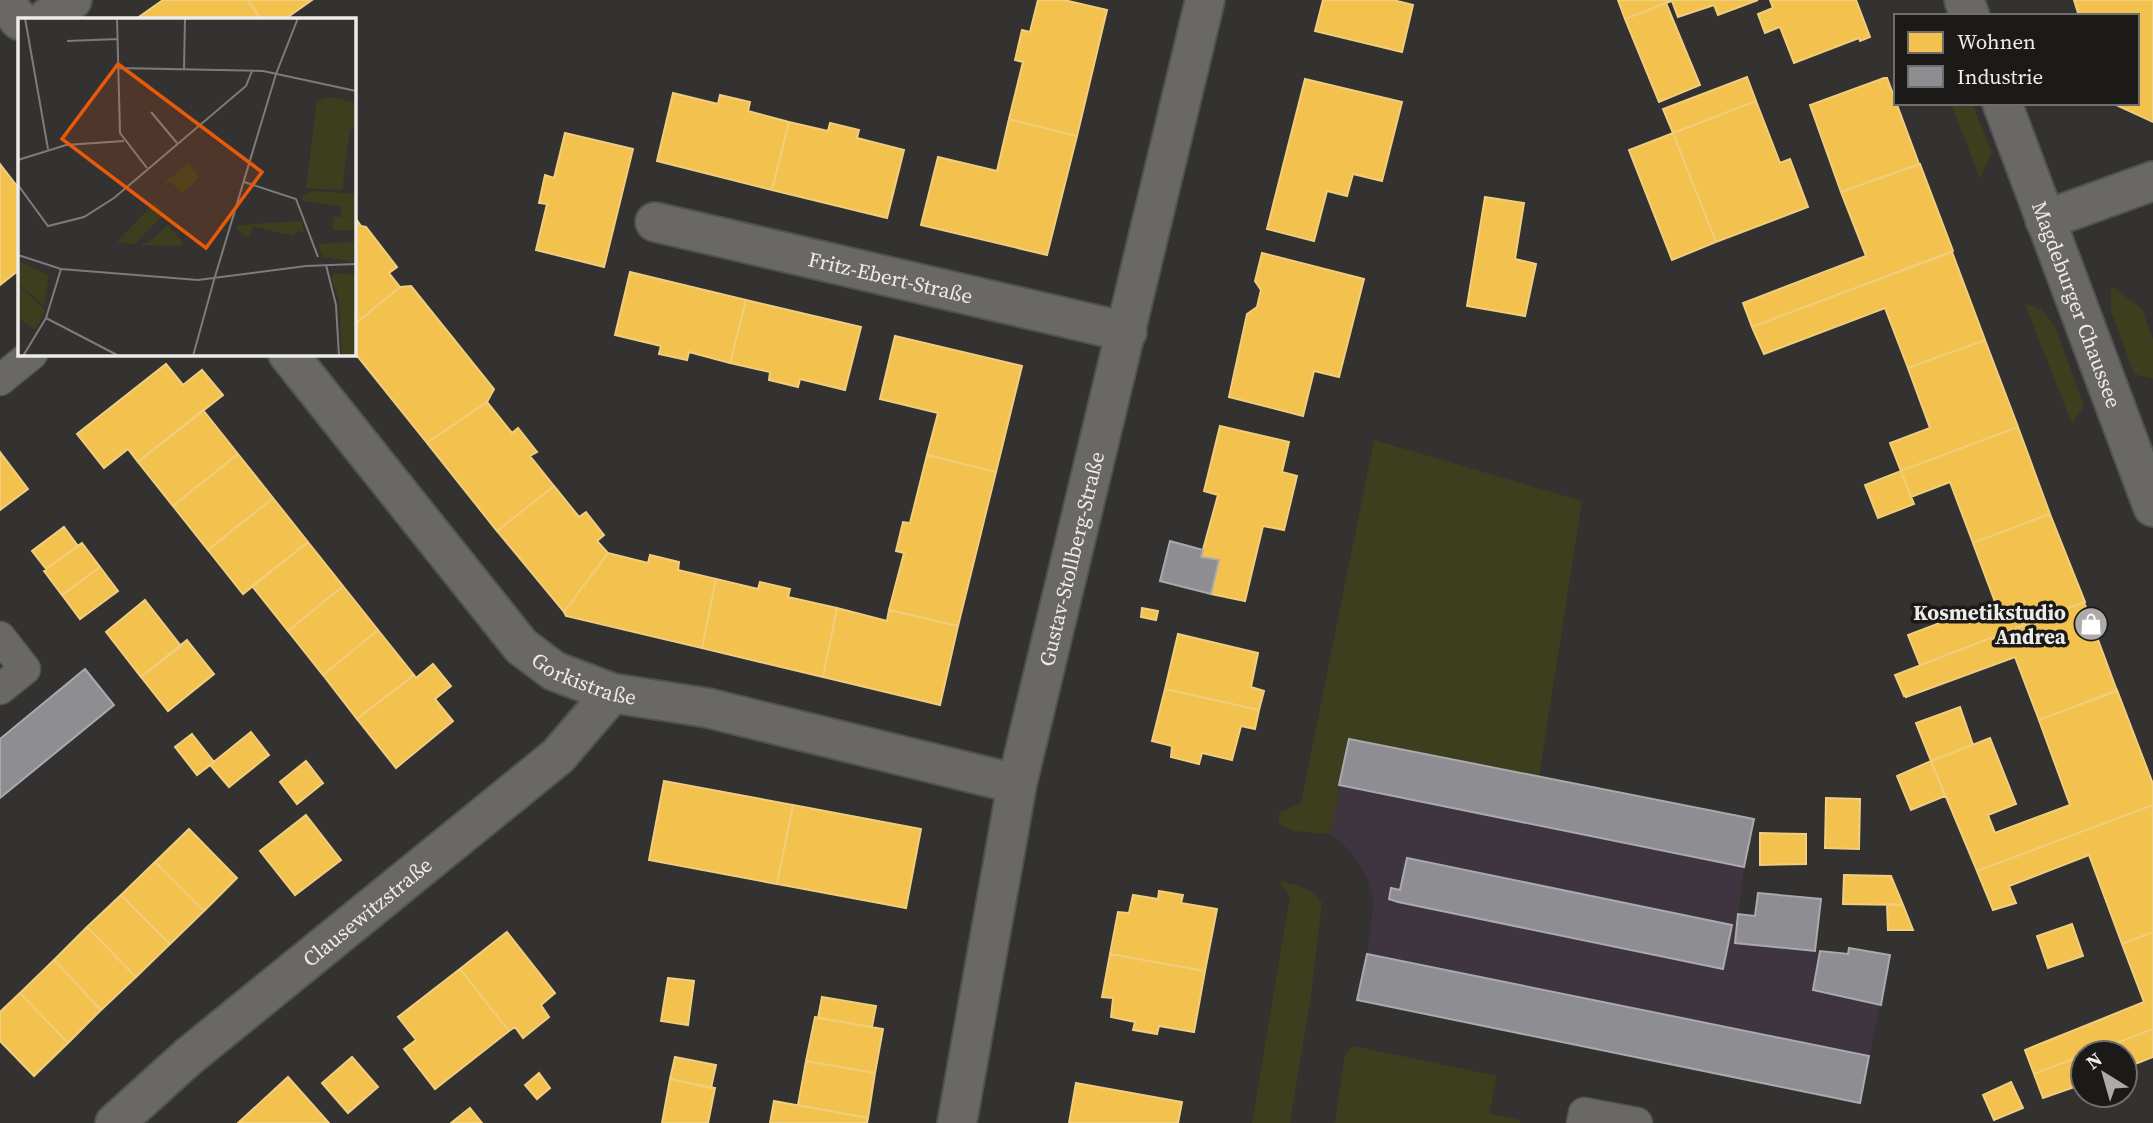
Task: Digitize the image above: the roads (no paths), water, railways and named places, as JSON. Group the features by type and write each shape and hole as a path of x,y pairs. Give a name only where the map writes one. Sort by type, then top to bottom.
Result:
{"street":[{"path":"3,0 18,19"},
{"path":"47,18 72,0"},
{"name":"Gustav-Stollberg-Straße","path":"957,1123 1017,784 1205,0"},
{"name":"Magdeburger Chaussee","path":"2003,105 2153,507"},
{"path":"2045,220 2153,181"},
{"name":"Fritz-Ebert-Straße","path":"655,222 1126,332"},
{"name":"Gorkistraße","path":"289,355 521,646 554,671 612,693 708,708 1017,784"},
{"name":"Clausewitzstraße","path":"115,1123 188,1057 558,756 612,693"}],"lane":[{"path":"0,380 32,355"},
{"path":"0,637 25,668 0,689"},
{"path":"1582,1123 1584,1113 1637,1123"}],"place":[{"name":"Kosmetikstudio Andrea","path":"2091,624"}]}
